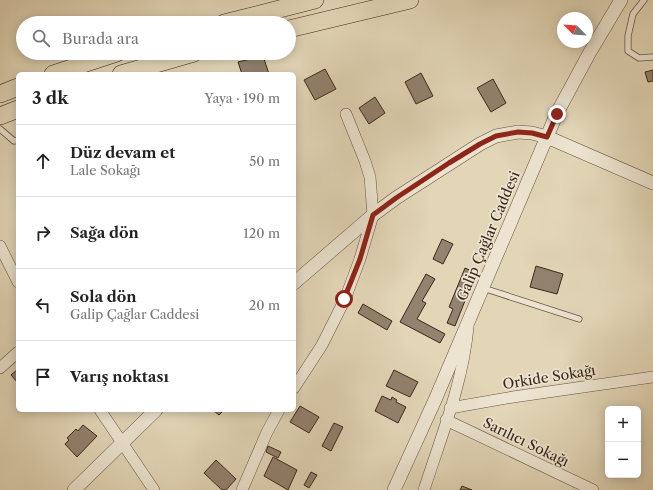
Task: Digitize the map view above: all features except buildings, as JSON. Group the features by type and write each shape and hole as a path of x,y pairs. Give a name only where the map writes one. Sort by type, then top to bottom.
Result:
{"main road":[{"path":"252,16 315,0"},
{"path":"296,27 410,0"},
{"path":"59,72 96,60"},
{"path":"127,72 166,60"},
{"path":"0,94 16,88"},
{"path":"0,116 16,110"}],"street":[{"name":"Galip Çağlar Caddesi","path":"394,490 483,288 557,114 586,58 621,0"},
{"path":"296,385 322,345 344,299 360,259 373,215 370,177 346,114"},
{"path":"296,281 373,215 396,198 449,163 496,136 518,132 532,133 547,137 653,184"},
{"path":"0,246 16,278"},
{"path":"424,490 463,361 467,344 468,322"},
{"path":"0,368 16,354"},
{"name":"Orkide Sokağı","path":"450,408 513,397 653,377"},
{"path":"101,412 154,490"},
{"path":"74,490 154,412"},
{"path":"242,490 267,432 278,412"},
{"name":"Sarılıcı Sokağı","path":"446,420 593,490"}],"lane":[{"path":"644,0 634,14 628,36 628,51 640,58 653,57"},
{"path":"0,129 14,141 16,140"},
{"path":"483,288 579,319"}],"route":[{"path":"344,299 360,259 373,215 449,163 496,136 518,132 532,133 547,137 557,114"}]}
